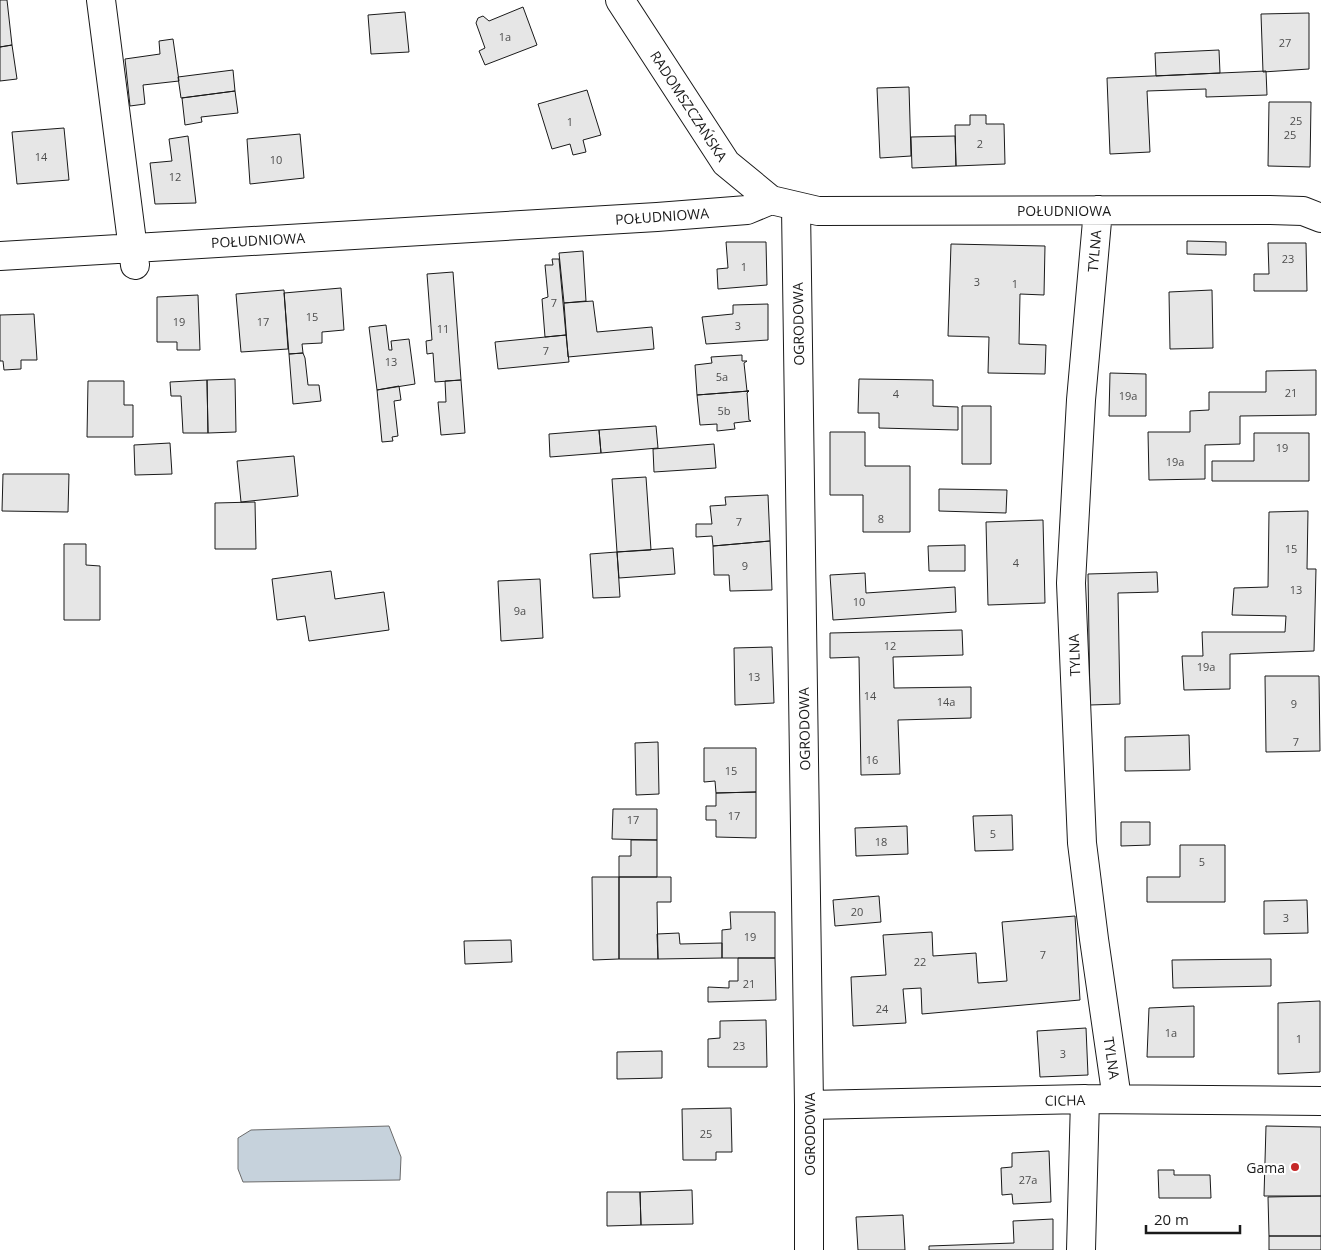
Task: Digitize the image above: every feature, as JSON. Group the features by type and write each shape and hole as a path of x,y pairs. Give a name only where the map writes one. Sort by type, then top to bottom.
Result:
{"street":[{"path":"101,0 133,257"},
{"name":"RADOMSZCZAŃSKA","path":"620,0 726,163 784,204"},
{"name":"POŁUDNIOWA","path":"0,256 133,257 747,210 784,204 818,211 1292,210 1303,211 1321,218"},
{"name":"OGRODOWA","path":"784,204 809,1105 809,1250"},
{"name":"TYLNA","path":"1098,210 1081,400 1071,583 1082,842 1117,1099"},
{"path":"1081,1250 1085,1099"},
{"name":"CICHA","path":"809,1105 1085,1099 1321,1102"}],"shaded area":[{"path":"389,1126 401,1157 400,1180 243,1182 238,1169 238,1138 251,1130"}],"building":[{"path":"0,0 7,0 12,45 0,47"},
{"path":"523,7 537,45 485,65 479,51 485,48 476,23 478,18 483,16 489,21"},
{"path":"405,12 409,52 371,54 368,15"},
{"path":"1309,13 1309,69 1263,72 1261,14"},
{"path":"173,39 179,81 143,85 145,104 130,106 125,59 160,54 159,41"},
{"path":"12,45 17,79 0,81 0,47"},
{"path":"1219,50 1220,73 1156,76 1155,53"},
{"path":"233,70 235,91 181,98 178,77"},
{"path":"1266,71 1267,95 1206,97 1206,89 1147,91 1150,152 1110,154 1107,78"},
{"path":"909,87 911,156 880,158 877,88"},
{"path":"587,90 601,135 583,140 586,152 573,155 570,144 552,149 538,104"},
{"path":"235,91 238,113 201,117 202,122 185,125 182,98"},
{"path":"1269,102 1311,102 1310,167 1268,166"},
{"path":"970,115 986,115 986,124 1004,124 1005,164 956,166 955,125 970,125"},
{"path":"64,128 69,180 17,184 12,132"},
{"path":"300,134 304,178 250,184 247,139"},
{"path":"188,136 196,203 155,204 150,163 172,161 169,139"},
{"path":"955,136 956,166 912,168 911,137"},
{"path":"1187,241 1226,242 1226,255 1187,254"},
{"path":"726,242 766,242 767,285 718,289 717,269 728,268"},
{"path":"1268,243 1306,243 1307,291 1254,291 1254,274 1269,274"},
{"path":"951,244 1045,246 1044,295 1020,294 1019,344 1046,345 1045,374 988,373 989,337 948,336"},
{"path":"583,251 586,301 564,303 559,253"},
{"path":"552,259 559,259 566,335 545,337 542,299 548,297 545,265 553,265"},
{"path":"453,272 461,380 435,382 433,353 427,354 426,341 432,340 427,274"},
{"path":"341,288 344,330 322,332 322,343 302,344 303,353 289,354 284,293"},
{"path":"284,290 288,349 241,352 236,294"},
{"path":"1212,290 1213,348 1170,349 1169,292"},
{"path":"198,295 200,350 177,350 177,342 157,342 157,297"},
{"path":"593,301 597,332 652,327 654,349 568,357 564,303"},
{"path":"768,304 768,340 706,344 702,317 733,314 733,305"},
{"path":"34,314 37,360 21,360 21,369 4,370 3,361 0,361 0,315"},
{"path":"386,325 389,350 392,350 391,341 409,339 415,384 377,390 369,327"},
{"path":"566,335 569,362 498,369 495,342"},
{"path":"303,353 308,385 319,385 321,401 293,404 289,354"},
{"path":"742,355 742,361 747,361 744,363 747,391 749,391 697,395 695,365 712,363 711,357"},
{"path":"1316,370 1316,415 1240,416 1240,444 1205,445 1205,479 1149,480 1148,432 1190,432 1190,411 1209,410 1209,392 1266,392 1266,371"},
{"path":"1110,373 1146,374 1146,416 1109,416"},
{"path":"235,379 236,432 208,433 207,380"},
{"path":"859,379 933,380 933,406 958,407 958,430 879,428 879,413 858,413"},
{"path":"207,380 208,433 183,433 181,396 171,396 170,382"},
{"path":"461,380 465,433 441,435 438,402 446,402 445,381"},
{"path":"88,381 124,381 124,405 133,405 133,437 87,437"},
{"path":"399,386 401,400 394,401 398,436 392,437 393,441 382,442 377,390"},
{"path":"749,391 747,393 749,420 751,421 734,423 735,429 717,431 717,424 700,425 697,395"},
{"path":"962,406 991,406 991,464 962,464"},
{"path":"656,426 658,448 601,453 599,430"},
{"path":"599,430 601,453 550,457 549,434"},
{"path":"830,432 865,432 865,466 910,466 910,532 863,532 863,495 830,495"},
{"path":"1254,433 1309,433 1309,481 1212,481 1212,461 1254,461"},
{"path":"170,443 172,474 135,475 134,445"},
{"path":"714,444 716,468 654,472 653,449"},
{"path":"294,456 298,496 241,502 237,461"},
{"path":"3,474 69,474 68,512 2,511"},
{"path":"646,477 651,550 617,552 612,479"},
{"path":"939,489 1007,490 1006,513 939,511"},
{"path":"768,495 770,541 713,546 712,536 696,537 696,524 712,524 710,506 726,505 725,497"},
{"path":"255,502 256,549 215,549 215,503"},
{"path":"1308,511 1307,569 1316,569 1314,651 1230,654 1230,689 1184,690 1182,656 1203,656 1202,632 1285,632 1286,616 1232,615 1234,588 1268,587 1269,512"},
{"path":"1043,520 1045,603 988,605 986,522"},
{"path":"770,541 772,590 730,591 729,575 714,575 713,546"},
{"path":"64,544 86,544 86,565 100,566 100,620 64,620"},
{"path":"965,545 965,571 929,571 928,546"},
{"path":"673,548 675,574 619,578 617,552"},
{"path":"617,552 620,597 593,598 590,554"},
{"path":"331,571 335,599 384,592 389,630 309,641 305,616 277,620 272,579"},
{"path":"1157,572 1158,592 1118,593 1120,704 1090,705 1088,574"},
{"path":"865,573 866,593 955,587 956,612 833,620 830,575"},
{"path":"540,579 543,638 501,641 498,581"},
{"path":"962,630 963,655 893,657 894,688 971,687 971,718 898,720 900,774 861,775 859,657 830,658 830,633"},
{"path":"772,647 774,703 735,705 734,648"},
{"path":"1265,676 1319,676 1320,751 1266,752"},
{"path":"1189,735 1190,770 1125,771 1125,737"},
{"path":"658,742 659,794 636,795 635,743"},
{"path":"704,748 756,748 756,792 716,793 715,781 704,782"},
{"path":"756,792 756,838 716,837 716,820 706,820 706,806 716,806 716,793"},
{"path":"613,809 657,809 657,840 612,839"},
{"path":"1012,815 1013,850 975,851 973,816"},
{"path":"1121,822 1150,822 1150,845 1121,846"},
{"path":"907,826 908,854 856,856 855,828"},
{"path":"631,840 657,840 657,877 619,877 619,856 631,856"},
{"path":"1180,845 1225,845 1225,902 1147,902 1147,877 1180,877"},
{"path":"592,877 619,877 619,959 593,960"},
{"path":"619,877 671,877 671,902 657,902 658,959 619,959"},
{"path":"879,896 881,922 835,926 833,900"},
{"path":"1307,900 1308,933 1264,934 1264,901"},
{"path":"730,912 775,912 775,958 722,958 722,930 731,929"},
{"path":"1075,916 1080,1000 922,1014 921,988 903,989 906,1023 853,1026 851,977 886,975 883,935 932,932 933,956 976,953 978,983 1007,981 1002,922"},
{"path":"679,933 680,944 722,943 722,958 658,959 657,934"},
{"path":"511,940 512,962 465,964 464,941"},
{"path":"738,958 775,958 776,1000 708,1002 708,987 729,988 729,981 738,981"},
{"path":"1271,959 1271,986 1173,988 1172,960"},
{"path":"1320,1001 1320,1072 1278,1074 1278,1003"},
{"path":"1194,1006 1194,1057 1147,1057 1149,1008"},
{"path":"766,1020 767,1067 708,1067 708,1039 720,1038 720,1021"},
{"path":"1086,1028 1088,1075 1040,1077 1037,1031"},
{"path":"662,1051 662,1078 617,1079 617,1052"},
{"path":"731,1108 732,1152 716,1152 716,1160 683,1160 682,1109"},
{"path":"1266,1126 1321,1127 1321,1196 1264,1196"},
{"path":"1049,1151 1051,1202 1013,1204 1012,1194 1002,1195 1001,1168 1012,1167 1012,1153"},
{"path":"1158,1170 1174,1170 1174,1175 1210,1175 1211,1198 1159,1198"},
{"path":"692,1190 693,1224 641,1225 640,1192"},
{"path":"607,1192 640,1192 641,1225 607,1226"},
{"path":"1321,1196 1321,1236 1269,1236 1268,1197"},
{"path":"903,1215 905,1250 858,1250 856,1217"},
{"path":"1053,1219 1053,1250 929,1250 929,1246 1014,1243 1013,1221"},
{"path":"1269,1236 1321,1236 1321,1250 1269,1250"}],"place":[{"name":"Gama","path":"1295,1167"}]}
